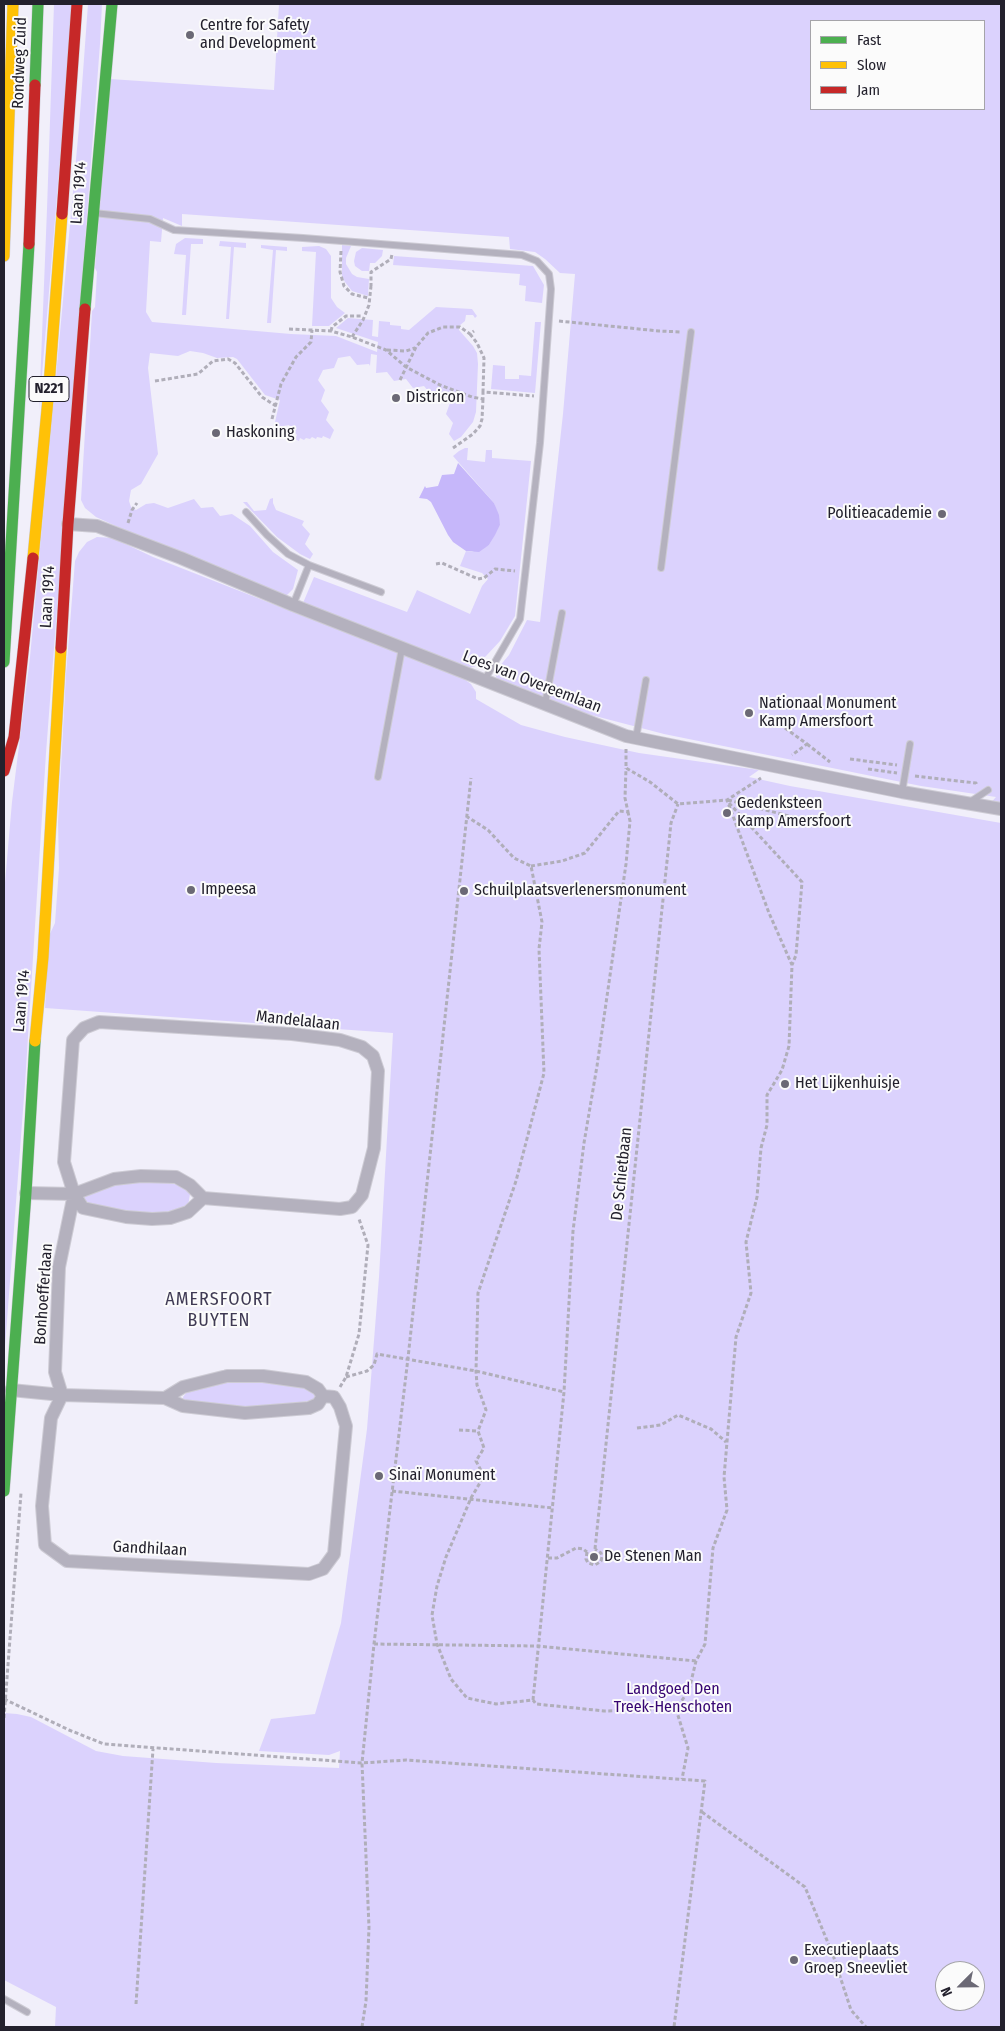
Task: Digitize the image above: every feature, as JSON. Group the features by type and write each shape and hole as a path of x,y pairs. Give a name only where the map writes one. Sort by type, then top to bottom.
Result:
{"main road":[{"name":"Rondweg Zuid","path":"4,256 13,4"},
{"name":"Rondweg Zuid","path":"4,662 28,269 38,4"},
{"name":"N221","path":"4,771 14,737 38,510 77,4"},
{"name":"Laan 1914","path":"4,1491 26,1193 32,1073 43,957 68,524 112,4"}],"street":[{"name":"Loes van Overeemlaan","path":"68,524 97,526 123,535 293,606 631,737 902,792 1001,809"},
{"name":"Mandelalaan","path":"74,1194 64,1162 73,1040 84,1028 100,1022 292,1034 340,1040 362,1047 373,1056 378,1071 374,1148 362,1195 352,1207"},
{"path":"26,1193 74,1194 114,1179 141,1176 176,1177 190,1185 204,1198 340,1209 352,1207"},
{"path":"74,1194 83,1208 126,1217 152,1219 170,1218 188,1212 204,1198"},
{"name":"Bonhoefferlaan","path":"62,1396 55,1372 59,1267 74,1194"},
{"name":"Gandhilaan","path":"164,1398 183,1387 205,1380 227,1376 263,1376 306,1382 328,1396 340,1407 346,1426 334,1554 323,1569 309,1574 67,1561 45,1546 42,1506 51,1418 62,1396 164,1398 183,1406 245,1413 309,1408 328,1396"},
{"path":"11,1390 62,1396"}],"lane":[{"path":"93,213 150,219 174,230 522,255 537,261 548,274 552,289 550,320 538,465 520,619 484,681"},
{"path":"661,568 690,332"},
{"path":"246,512 288,554 309,565 381,592"},
{"path":"293,606 309,565"},
{"path":"545,704 562,613"},
{"path":"378,778 402,648"},
{"path":"631,737 646,680"},
{"path":"902,792 910,744"},
{"path":"967,803 988,790"},
{"path":"4,1999 27,2012"}],"path":[{"path":"340,241 340,272 342,282 349,292 359,297 368,298"},
{"path":"352,337 363,320 369,305 372,286 371,272 391,259 392,253"},
{"path":"331,331 332,327 346,316 361,316"},
{"path":"550,320 594,323 659,332 690,332"},
{"path":"400,380 416,347 428,333 443,327 460,328 470,334 477,343 484,358 482,419 480,426 473,434 454,448"},
{"path":"289,329 331,331 386,350 406,351 416,347"},
{"path":"272,419 281,384 296,357 311,342 312,330"},
{"path":"470,334 474,331"},
{"path":"386,350 406,367 440,385 472,397 483,399"},
{"path":"156,381 198,374 214,361 228,359 235,363 262,397 276,406"},
{"path":"483,392 543,396"},
{"path":"123,535 132,510 137,503"},
{"path":"436,564 442,563 478,579 484,578 495,569 526,572"},
{"path":"727,800 807,744 785,728"},
{"path":"631,737 626,768 625,798 630,821 626,864 572,1231 564,1392 533,1700 536,1704 604,1711 676,1709"},
{"path":"850,759 906,766"},
{"path":"626,768 650,782 678,804 727,800 804,820"},
{"path":"362,2027 366,2001 369,1927 362,1763 471,778"},
{"path":"727,800 769,913 792,965"},
{"path":"676,1709 689,1690 696,1661 705,1644 713,1548 727,1510 724,1477 736,1336 751,1293 746,1242 757,1197 761,1148 767,1125 766,1095 782,1070 790,1046 792,965 796,955 802,882 727,800"},
{"name":"De Schietbaan","path":"595,1549 671,823 678,804"},
{"path":"466,816 488,830 514,858 531,866 562,861 585,853 619,811 628,812"},
{"path":"531,866 542,922 539,949 544,1073 516,1181 478,1293 477,1386 486,1410 478,1431 484,1448 476,1461 484,1476 471,1498 446,1557 437,1586 432,1616 437,1644 451,1679 467,1698 496,1704 533,1700"},
{"path":"328,1396 346,1377 359,1334 368,1244 362,1225 352,1207"},
{"path":"346,1377 367,1371 374,1365 376,1354 476,1371 564,1392"},
{"path":"637,1428 661,1425 678,1415 710,1429 727,1442"},
{"path":"459,1430 478,1431"},
{"path":"392,1491 553,1508"},
{"path":"548,1558 557,1558 576,1548 587,1552"},
{"path":"595,1549 601,1553 601,1561 595,1565 588,1563 586,1559 587,1552 595,1549"},
{"path":"374,1644 538,1646 696,1661"},
{"path":"4,1699 68,1730 104,1744 362,1763 406,1760 705,1781 674,2027"},
{"path":"676,1709 688,1748 682,1779"},
{"path":"136,2004 153,1748"},
{"path":"701,1812 805,1887 833,1955 851,2010 866,2027"}],"green space":[{"path":"54,4 73,4 39,411 47,209"},
{"path":"88,4 102,4 100,44 46,753 25,1084 4,1360 4,894 12,802 30,657 79,127"},
{"path":"279,4 1001,4 1001,809 987,807 996,797 921,786 664,734 530,699 531,691 498,681 495,674 509,655 527,620 540,622 563,414 575,274 560,273 535,252 510,249 509,237 182,214 182,226 163,218 161,242 150,241 146,312 152,322 336,336 377,352 378,342 336,328 348,318 373,320 372,336 378,337 379,321 390,322 390,325 401,326 401,329 409,330 436,307 472,309 477,316 475,318 473,315 466,315 465,321 459,326 459,330 477,353 476,412 473,422 461,437 454,441 449,434 453,423 446,414 450,403 443,394 432,396 424,386 413,388 406,379 394,381 387,372 376,373 377,355 371,354 370,366 369,364 357,365 350,356 338,358 334,368 323,370 318,380 325,390 321,401 329,412 326,420 334,430 330,439 323,436 316,439 312,437 304,440 300,438 299,441 295,439 297,435 289,425 278,427 275,422 280,400 265,395 237,359 233,357 217,358 190,351 178,356 150,353 148,368 158,454 141,484 131,490 129,501 131,507 136,510 146,504 154,503 168,508 194,499 201,508 213,507 220,516 232,514 250,526 273,552 298,570 293,589 286,596 127,531 96,517 85,508 81,500 92,311 95,307 97,272 95,268 110,79 274,90"},
{"path":"185,238 203,239 203,244 191,244 186,315 182,315 186,255 174,254 176,244"},
{"path":"220,241 246,243 246,248 234,247 229,319 226,319 231,247 219,246"},
{"path":"261,245 287,247 287,251 276,250 271,323 267,323 273,250 261,248"},
{"path":"342,245 351,246 346,258 346,264 352,274 369,279 368,296 352,291 345,282 342,276"},
{"path":"319,246 326,249 331,256 331,298 337,307 345,313 329,326 312,326 316,252 302,251 302,247"},
{"path":"362,248 383,250 382,256 375,263 370,263 369,271 362,271 355,266 356,252"},
{"path":"394,256 533,266 544,285 542,303 525,301 526,286 519,285 520,274 393,265"},
{"path":"535,322 541,322 535,393 491,389 493,365 505,366 505,379 519,379 519,375 531,376"},
{"path":"468,448 467,460 485,462 486,450 492,450 492,458 531,461 515,616 500,641 486,656 474,667 464,668 303,603 314,577 407,612 417,590 470,614 482,586 488,579 482,573 460,566 466,551 472,552 489,545 500,525 494,503 453,456"},
{"path":"273,498 276,510 304,521 302,525 310,534 305,544 313,554 310,559 277,537 243,502 247,502 254,511 266,510 270,499"},
{"name":"Landgoed Den Treek-Henschoten","path":"97,537 113,538 153,557 464,679 471,684 476,692 476,699 521,725 565,737 639,753 759,770 749,777 790,786 1001,823 1001,2027 55,2027 56,2007 4,1980 4,1713 31,1717 96,1751 123,1756 216,1763 339,1768 340,1751 329,1755 259,1751 271,1719 315,1714 341,1623 367,1429 379,1277 393,1033 45,1008 49,936 55,923 59,868 58,822 66,674 75,561 87,542"},
{"path":"154,1180 184,1186 190,1194 188,1206 166,1213 147,1213 122,1211 87,1204 81,1198 107,1186 129,1181"},
{"path":"230,1382 295,1383 316,1393 315,1398 311,1401 248,1407 184,1401 183,1397 187,1392"}],"shaded area":[{"path":"458,463 494,503 499,515 500,525 495,535 489,545 479,552 466,551 453,542 431,502 427,499 419,498 425,486 426,488 438,486 442,475 454,474"}],"traffic: fast":[{"path":"35,85 38,4"},
{"path":"85,309 112,4"},
{"path":"4,662 29,244"},
{"path":"4,1491 35,1041"}],"traffic: slow":[{"path":"4,256 13,4"},
{"path":"33,558 48,399 62,214"},
{"path":"35,1041 43,957 61,648"}],"traffic: jam":[{"path":"62,214 77,4"},
{"path":"29,244 35,85"},
{"path":"61,648 68,524 85,309"},
{"path":"4,771 14,737 33,558"}],"place":[{"name":"Centre for Safety and Development","path":"190,35"},
{"name":"Districon","path":"396,398"},
{"name":"Haskoning","path":"216,433"},
{"name":"Politieacademie","path":"942,514"},
{"name":"Nationaal Monument Kamp Amersfoort","path":"749,713"},
{"name":"Gedenksteen Kamp Amersfoort","path":"727,813"},
{"name":"Impeesa","path":"191,890"},
{"name":"Schuilplaatsverlenersmonument","path":"464,891"},
{"name":"Het Lijkenhuisje","path":"785,1084"},
{"name":"Sinaï Monument","path":"379,1476"},
{"name":"De Stenen Man","path":"594,1557"},
{"name":"Executieplaats Groep Sneevliet","path":"794,1960"}],"district":[{"name":"AMERSFOORT BUYTEN","path":"219,1310"}]}
